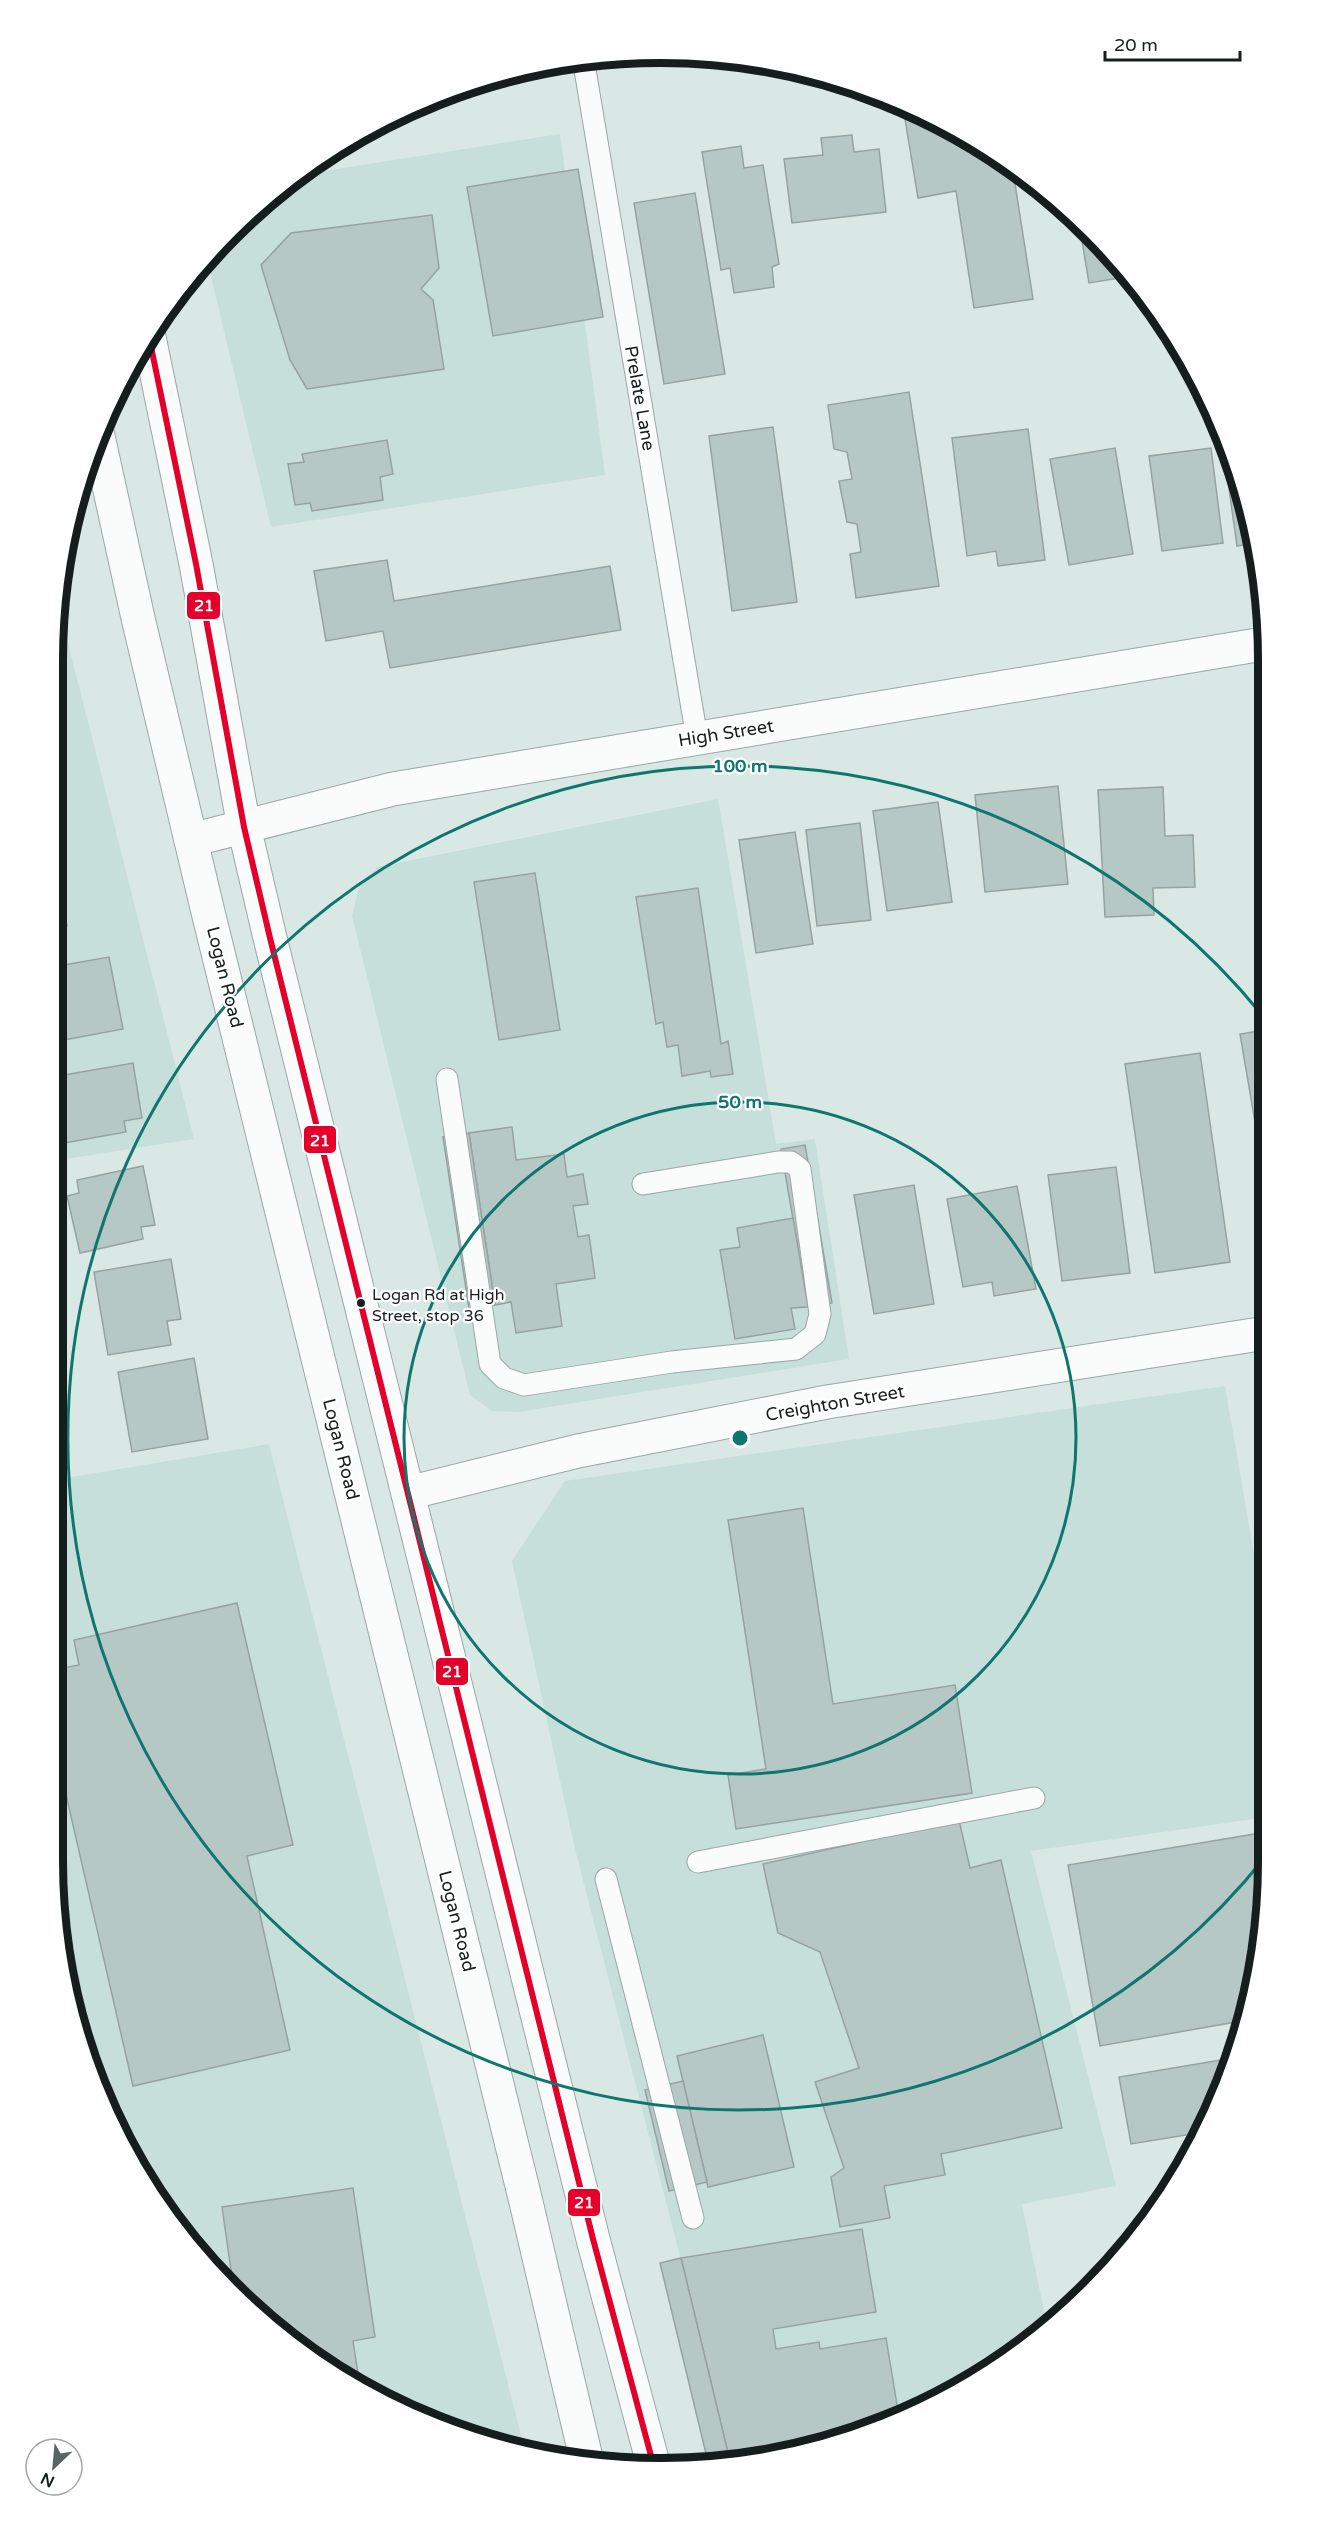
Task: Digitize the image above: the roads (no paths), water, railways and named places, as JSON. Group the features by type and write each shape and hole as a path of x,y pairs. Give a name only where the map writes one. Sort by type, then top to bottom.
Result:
{"main road":[{"path":"151,349 196,564 244,827 593,2239 652,2458"},
{"name":"Logan Road","path":"101,451 191,840 512,2145 585,2453"},
{"name":"High Street","path":"191,840 393,789 1258,645"},
{"name":"Creighton Street","path":"408,1493 567,1454 827,1402 1258,1334"}],"lane":[{"name":"Prelate Lane","path":"585,68 697,738"},
{"path":"447,1079 490,1364 504,1378 524,1385 672,1362 796,1349 815,1334 820,1314 800,1169 791,1162 778,1162 643,1184"},
{"path":"698,1862 1034,1798"},
{"path":"606,1879 693,2218"}],"place":[{"name":"Logan Rd at High Street, stop 36","path":"361,1303"}]}
